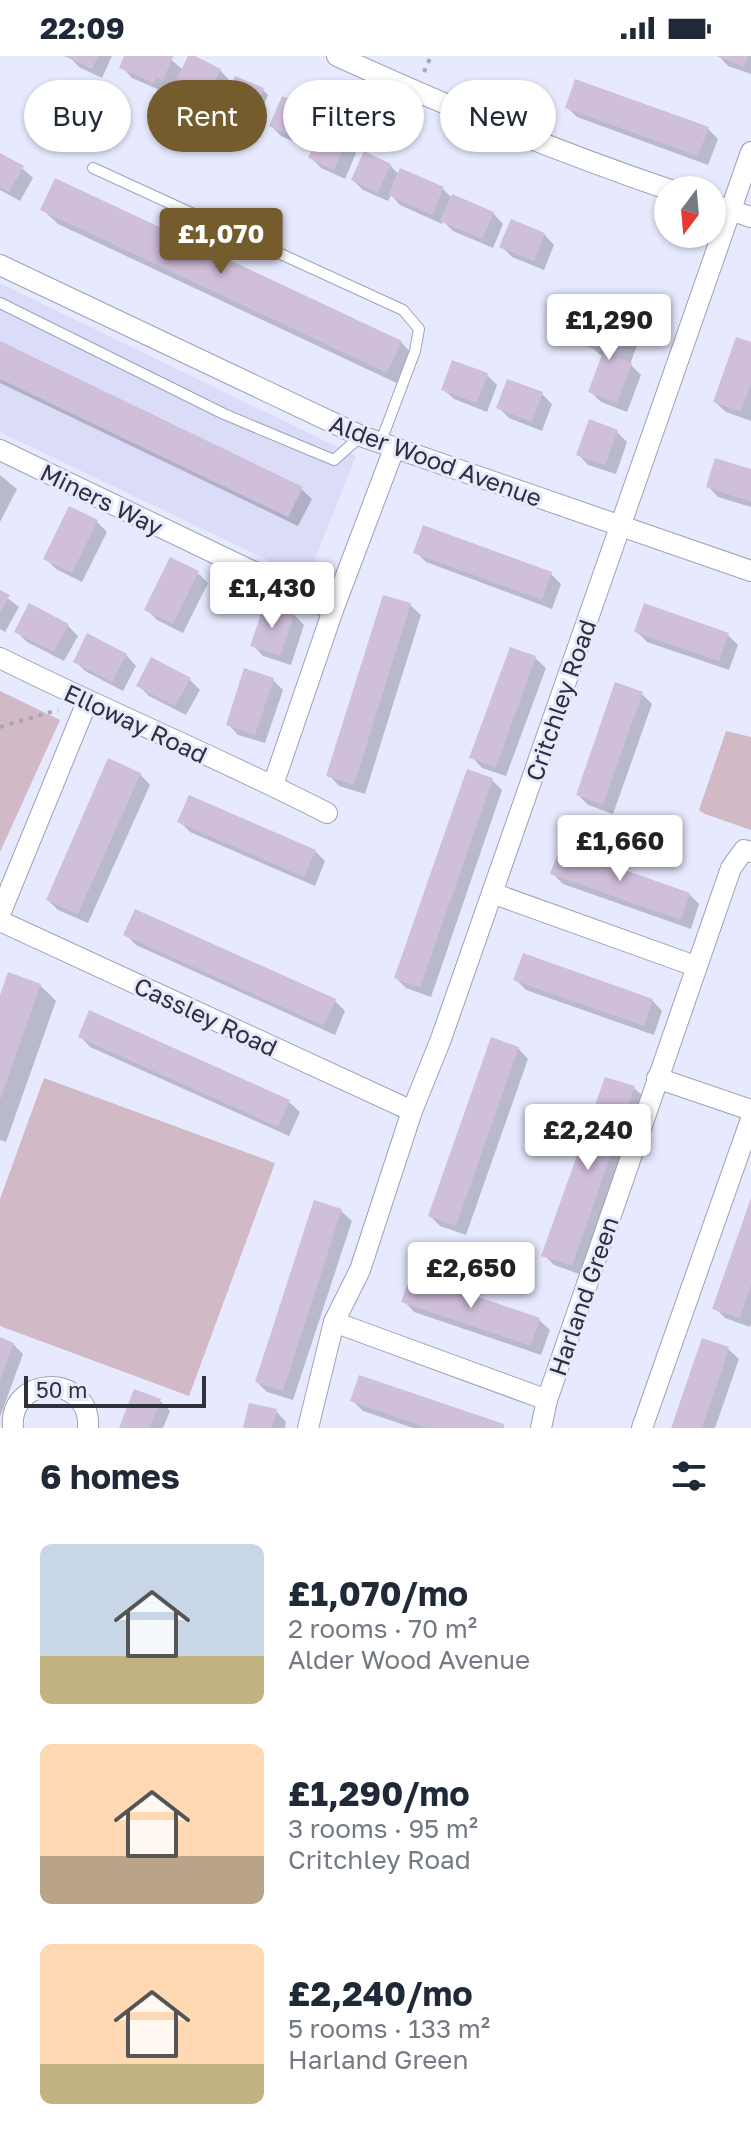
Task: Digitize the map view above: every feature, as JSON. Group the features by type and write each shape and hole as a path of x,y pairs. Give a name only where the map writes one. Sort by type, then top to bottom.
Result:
{"street":[{"path":"337,56 467,114 574,157 654,184"},
{"name":"Critchley Road","path":"726,199 751,152"},
{"path":"726,210 751,217"},
{"name":"Critchley Road","path":"308,1428 334,1322 360,1270 412,1111 441,1039 621,527 708,248"},
{"name":"Alder Wood Avenue","path":"0,265 378,443 751,571"},
{"path":"273,785 333,610 378,443"},
{"name":"Miners Way","path":"0,450 333,610"},
{"name":"Elloway Road","path":"0,658 87,702 273,785 327,813"},
{"path":"0,914 87,702"},
{"name":"Harland Green","path":"541,1428 547,1400 695,966 731,868 744,850 751,852"},
{"path":"492,893 695,966"},
{"name":"Cassley Road","path":"0,921 412,1111"},
{"path":"657,1078 751,1110"},
{"path":"642,1428 751,1119"},
{"name":"Harland Green","path":"334,1322 547,1400"},
{"path":"13,1428 15,1410 22,1399 32,1390 44,1386 70,1391 79,1399 85,1409 88,1428"}],"lane":[{"path":"0,303 224,414 334,460 378,443 417,340 419,329 403,310 93,168"}],"path":[{"path":"0,727 87,702"}],"shaded area":[{"path":"0,283 356,456 307,579 0,432"},
{"path":"0,691 60,720 0,852"},
{"path":"726,731 751,737 751,830 699,810"},
{"path":"44,1078 275,1163 189,1396 0,1326 0,1199"}],"building":[{"path":"64,56 98,56 92,69"},
{"path":"124,56 173,57 163,80 156,77 155,80 147,80 119,68"},
{"path":"188,56 195,56 221,69 216,80 176,80"},
{"path":"716,56 748,56 744,67"},
{"path":"575,79 709,127 698,156 565,108"},
{"path":"282,96 283,132 269,126"},
{"path":"311,152 342,152 334,170 308,158"},
{"path":"364,152 391,164 378,193 351,180"},
{"path":"0,153 24,166 9,192 0,187"},
{"path":"400,168 444,187 432,215 388,195"},
{"path":"55,178 402,341 387,373 40,210"},
{"path":"452,194 494,212 482,239 440,221"},
{"path":"511,219 545,233 534,261 499,247"},
{"path":"598,320 628,331 619,358 632,363 617,403 588,392 603,352 588,347"},
{"path":"736,337 751,342 751,383 741,412 713,402"},
{"path":"0,341 303,487 288,517 0,379"},
{"path":"452,360 488,373 477,403 441,390"},
{"path":"507,379 543,392 532,422 496,408"},
{"path":"589,419 618,430 605,465 576,455"},
{"path":"715,458 751,469 751,502 706,487"},
{"path":"69,506 98,520 72,573 43,559"},
{"path":"423,525 552,572 542,600 413,553"},
{"path":"170,557 199,571 173,624 144,610"},
{"path":"0,590 10,595 0,613"},
{"path":"383,595 411,603 354,785 326,776"},
{"path":"29,603 69,624 54,652 14,632"},
{"path":"265,603 295,613 280,656 250,646"},
{"path":"644,603 729,633 719,661 634,632"},
{"path":"87,633 127,654 112,682 73,662"},
{"path":"510,647 536,656 496,767 469,758"},
{"path":"151,657 191,678 175,706 136,686"},
{"path":"244,668 274,678 255,735 226,725"},
{"path":"615,682 643,692 603,805 576,795"},
{"path":"108,758 141,773 78,914 46,900"},
{"path":"467,769 493,778 420,988 394,978"},
{"path":"189,795 316,850 304,877 177,822"},
{"path":"560,847 690,893 681,920 550,874"},
{"path":"135,909 336,999 324,1026 123,935"},
{"path":"523,953 653,999 644,1026 513,980"},
{"path":"8,972 41,984 0,1100 0,995"},
{"path":"89,1010 290,1100 278,1127 78,1037"},
{"path":"491,1037 519,1047 456,1226 428,1216"},
{"path":"605,1077 635,1086 572,1266 541,1256"},
{"path":"751,1198 751,1285 740,1318 712,1309"},
{"path":"314,1200 342,1209 283,1391 255,1382"},
{"path":"411,1274 540,1318 531,1346 401,1302"},
{"path":"0,1337 14,1343 0,1380"},
{"path":"702,1338 729,1347 722,1370 702,1428 671,1428"},
{"path":"359,1375 504,1424 503,1428 428,1428 350,1401"},
{"path":"134,1389 161,1399 150,1428 119,1428"},
{"path":"249,1403 277,1409 272,1428 243,1428"}]}
